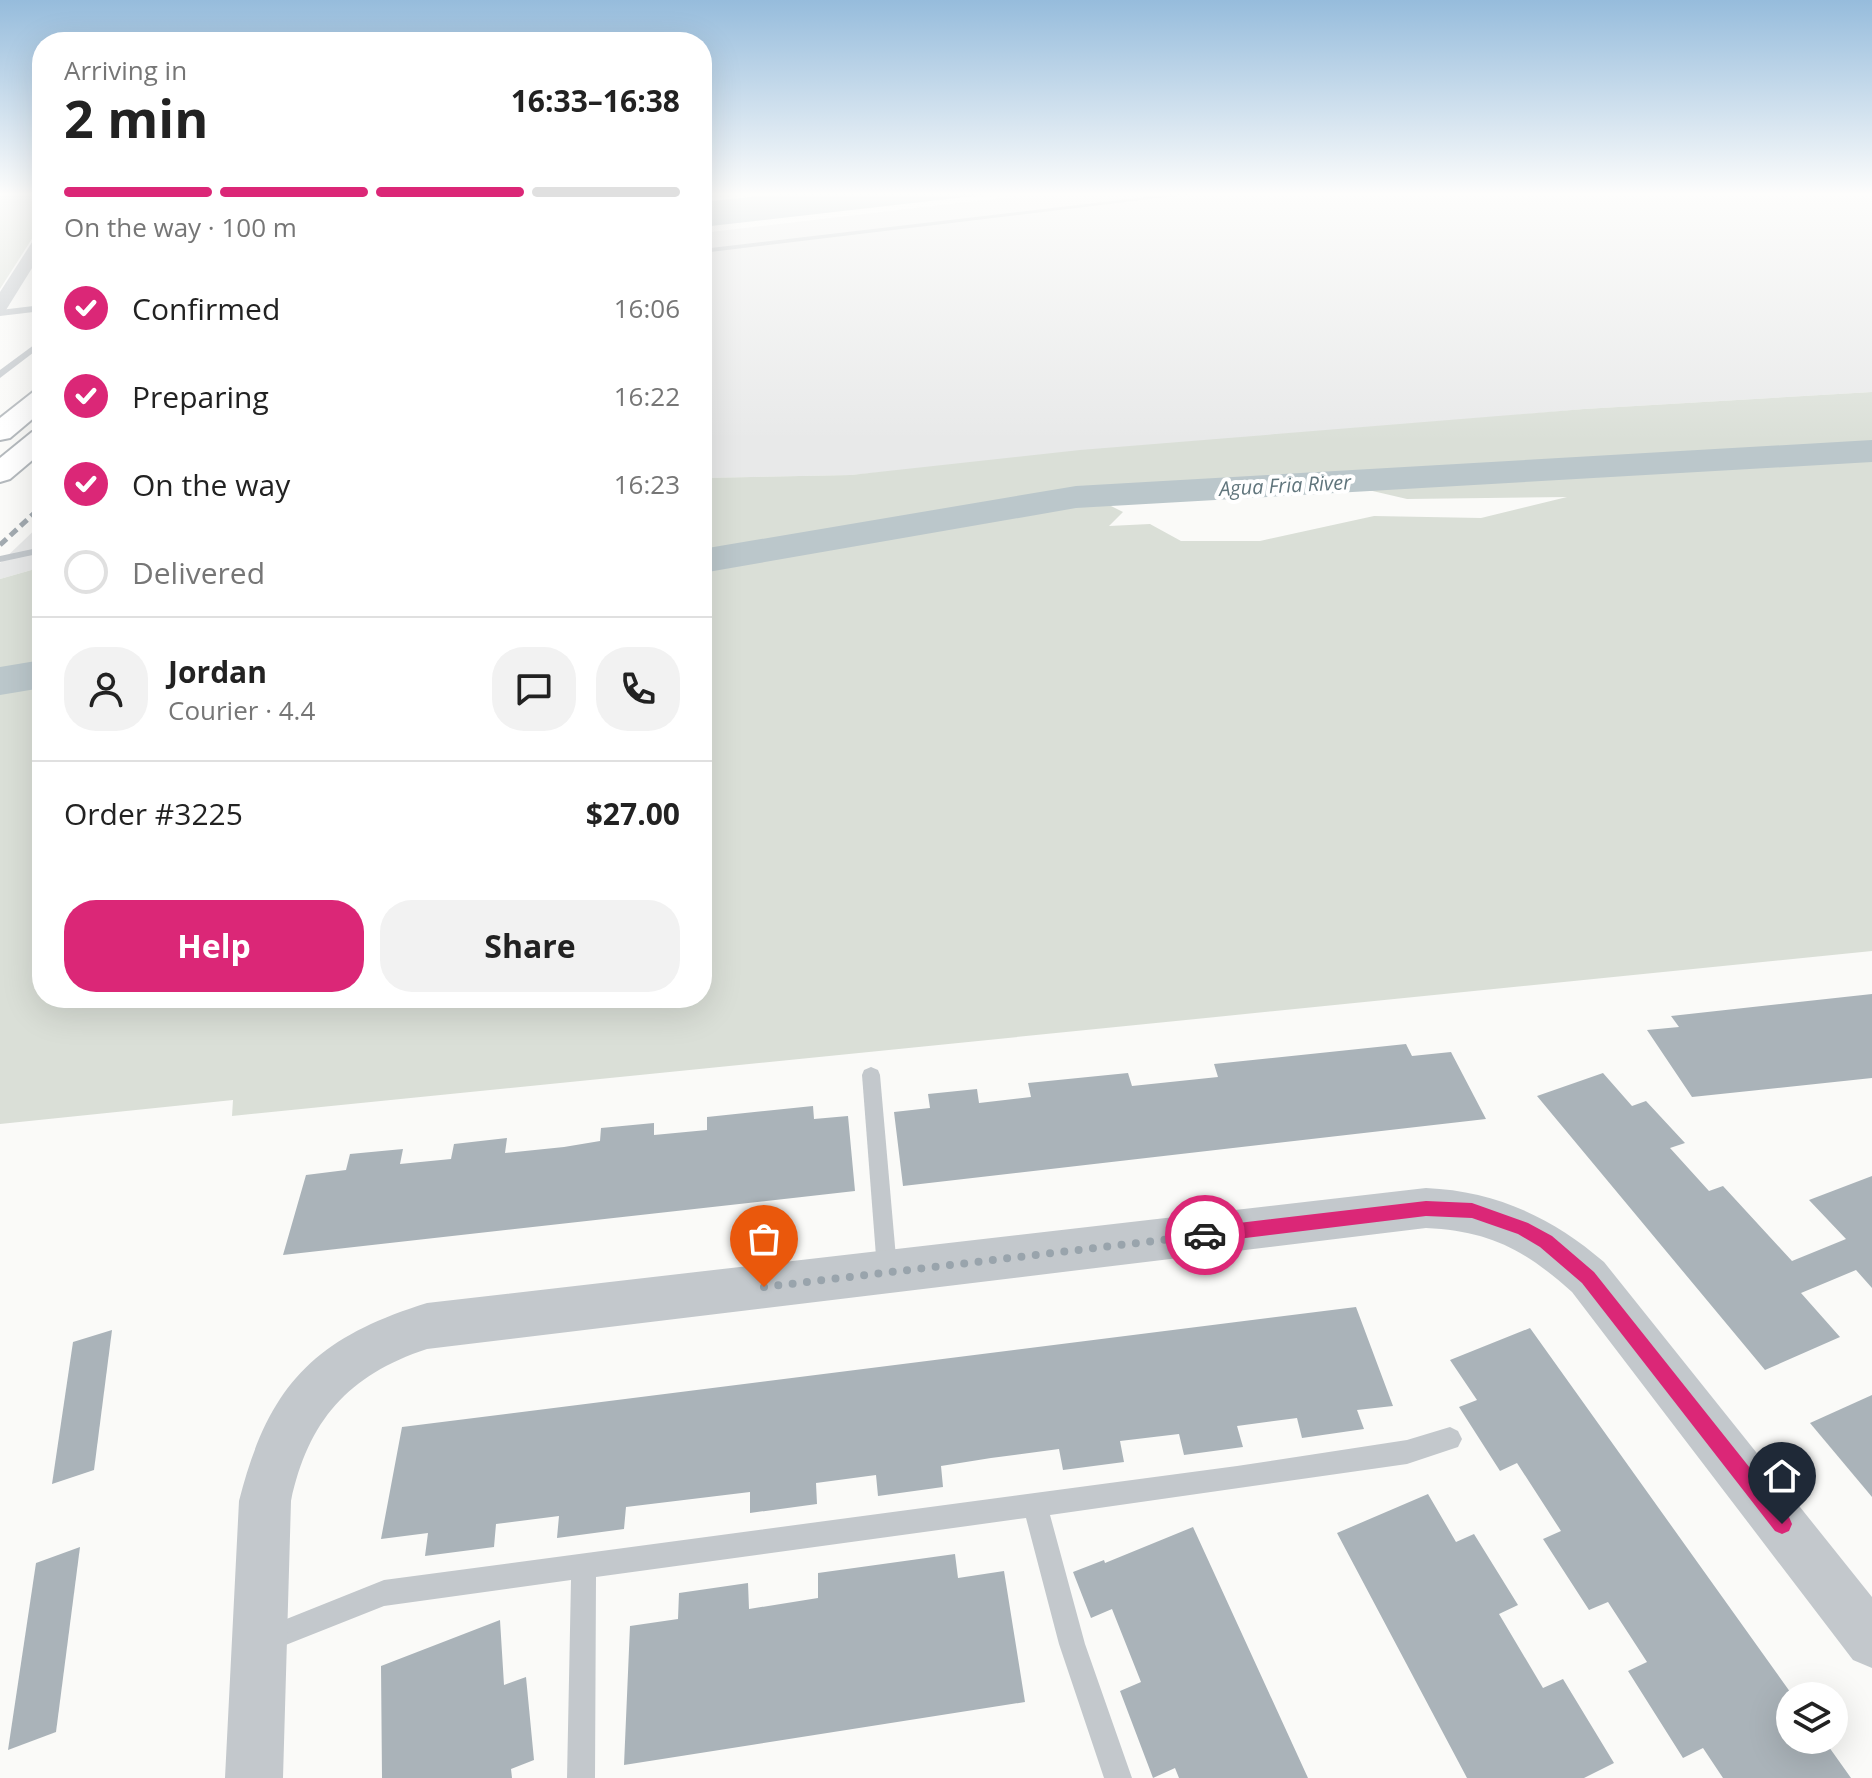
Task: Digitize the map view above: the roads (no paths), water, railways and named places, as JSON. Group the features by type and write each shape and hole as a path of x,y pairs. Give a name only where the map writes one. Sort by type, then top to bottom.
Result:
{"highway":[{"path":"0,432 32,406"},
{"path":"0,473 32,446"}],"street":[{"path":"0,306 19,275"},
{"path":"254,1778 265,1501 271,1467 299,1411 322,1380 369,1346 427,1326 1426,1208 1472,1211 1522,1228 1568,1258 1605,1296 1872,1641"}],"lane":[{"path":"0,313 32,309"},
{"path":"0,375 32,350"},
{"path":"0,559 32,552"},
{"path":"871,1075 887,1273"},
{"path":"259,1642 384,1593 1036,1507 1407,1452 1450,1439"},
{"path":"1036,1507 1069,1641 1118,1778"},
{"path":"581,1778 584,1568"}],"waterway":[{"name":"Agua Fria River","path":"712,559 1076,497 1872,451"},
{"name":"Agua Fria River","path":"0,681 32,676"}],"railway":[{"path":"0,545 32,515"}]}
